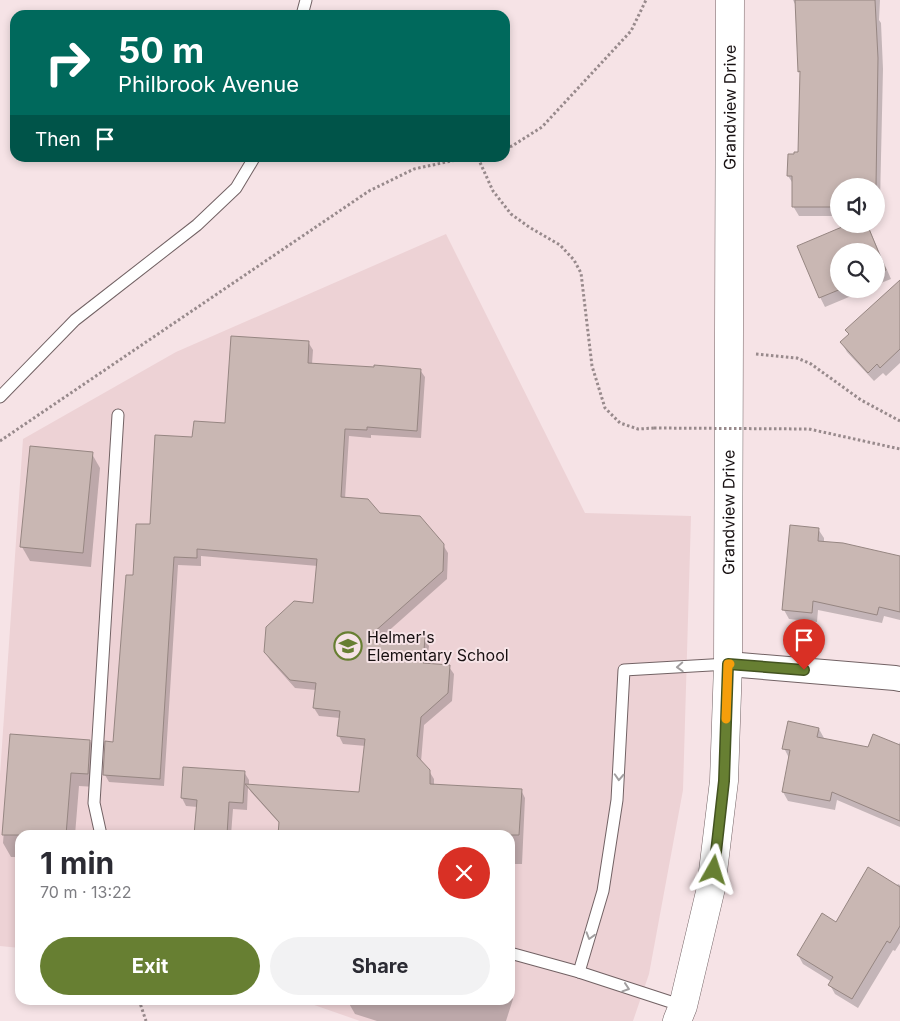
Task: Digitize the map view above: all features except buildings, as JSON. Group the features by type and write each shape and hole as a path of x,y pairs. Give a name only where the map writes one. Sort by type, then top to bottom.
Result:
{"street":[{"name":"Grandview Drive","path":"680,1014 712,888 724,781 728,664 730,0"},
{"path":"728,664 900,679"}],"lane":[{"path":"0,396 75,320 197,225 236,188 252,162"},
{"path":"100,830 94,803 118,415"},
{"path":"579,972 604,891 617,800 624,670 728,664"},
{"path":"515,954 579,972 680,1014"}],"path":[{"path":"510,147 542,127 631,31 646,0"},
{"path":"0,441 369,191 414,169 446,162"},
{"path":"480,162 493,190 511,214 560,245 574,260 580,273 592,366 605,408 620,423 638,429 809,429 900,450"},
{"path":"729,351 797,358 811,364 861,400 900,420"},
{"path":"141,1005 146,1021"}],"shaded area":[{"name":"Helmer's Elementary School","path":"446,234 585,513 691,516 683,790 649,974 633,1021 360,1021 314,1005 515,1005 515,830 15,830 15,948 0,946 0,775 23,439 176,352"}],"slow traffic":[{"path":"726,719 728,664 730,664"}],"place":[{"name":"Helmer's Elementary School","path":"348,646"}],"route":[{"path":"714,870 724,781 728,664 804,670"}]}
